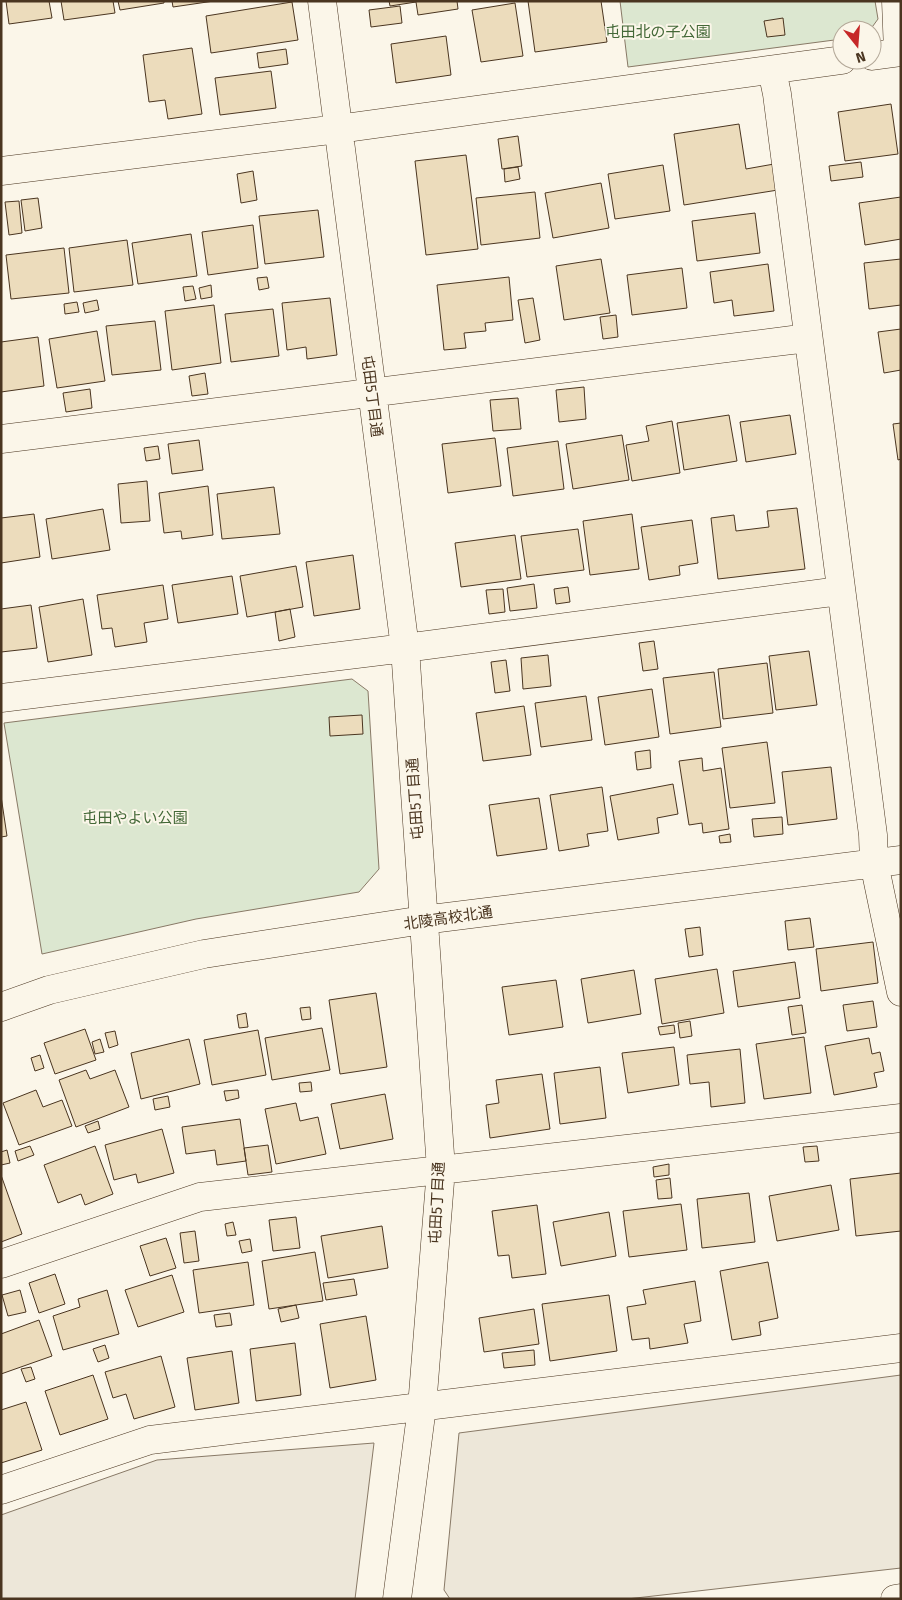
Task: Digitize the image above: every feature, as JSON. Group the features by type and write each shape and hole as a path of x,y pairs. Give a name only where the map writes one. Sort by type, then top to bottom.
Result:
{"street":[{"name":"屯田5丁目通","path":"322,1 405,648 422,920 441,1169 422,1407 398,1599"},
{"path":"890,53 896,1"},
{"path":"1,171 338,129 832,61"},
{"path":"772,70 777,94 873,835 888,862 901,992"},
{"path":"1,439 808,338"},
{"path":"1,698 405,648 840,591"},
{"name":"北陵高校北通","path":"1,1007 49,990 204,954 422,920 888,862"},
{"path":"1,1264 200,1197 901,1118"},
{"path":"1,1490 150,1440 901,1348"},
{"path":"895,1599 901,1598"}],"green space":[{"name":"屯田北の子公園","path":"620,1 875,1 877,20 832,20 832,40 628,67"},
{"name":"屯田やよい公園","path":"352,679 368,691 379,869 359,892 196,919 42,954 4,723"}],"shaded area":[{"path":"901,1375 901,1568 627,1599 450,1599 444,1590 459,1433"},
{"path":"374,1443 355,1599 1,1599 1,1515 157,1460"}],"building":[{"path":"6,1 49,1 52,18 9,24"},
{"path":"61,1 113,1 115,13 64,20"},
{"path":"118,1 164,1 164,3 120,10"},
{"path":"172,1 214,1 173,7"},
{"path":"389,1 457,1 458,9 418,15 416,2 390,6"},
{"path":"528,1 601,1 607,42 535,52"},
{"path":"292,2 298,40 211,53 206,16"},
{"path":"515,3 523,56 481,62 472,10"},
{"path":"400,6 402,23 371,27 369,10"},
{"path":"783,18 785,35 767,37 764,21"},
{"path":"446,36 451,75 396,83 391,44"},
{"path":"192,48 202,114 168,119 165,100 149,102 143,55"},
{"path":"286,49 288,64 259,68 257,53"},
{"path":"271,71 276,108 220,115 215,78"},
{"path":"891,104 898,154 845,161 838,112"},
{"path":"739,124 746,169 774,164 778,190 684,205 674,134"},
{"path":"518,136 522,166 502,169 498,139"},
{"path":"466,155 478,249 426,255 415,161"},
{"path":"861,162 863,177 831,181 829,166"},
{"path":"663,165 670,211 615,219 608,174"},
{"path":"518,167 520,179 505,182 504,169"},
{"path":"253,171 257,200 241,203 237,174"},
{"path":"601,183 609,228 553,238 545,193"},
{"path":"535,192 540,238 481,245 476,198"},
{"path":"901,197 901,239 865,245 859,203"},
{"path":"38,198 42,228 25,231 21,200"},
{"path":"19,201 22,233 9,235 5,202"},
{"path":"318,210 324,257 265,264 259,216"},
{"path":"755,213 760,253 697,261 692,221"},
{"path":"253,225 258,268 208,275 202,232"},
{"path":"191,234 197,276 138,284 132,243"},
{"path":"127,240 133,285 74,292 69,248"},
{"path":"64,248 69,293 11,299 6,255"},
{"path":"601,259 610,313 564,320 556,266"},
{"path":"901,259 901,305 869,309 864,263"},
{"path":"768,264 774,311 734,316 732,300 714,303 710,272"},
{"path":"682,268 687,308 632,315 627,275"},
{"path":"267,277 269,288 259,290 257,278"},
{"path":"509,277 513,320 485,323 486,331 464,333 466,348 444,350 437,285"},
{"path":"211,285 212,297 201,299 199,288"},
{"path":"193,286 196,299 185,301 183,287"},
{"path":"330,298 337,355 307,359 306,347 287,350 282,303"},
{"path":"533,298 540,340 525,343 518,300"},
{"path":"97,300 99,310 85,313 83,303"},
{"path":"77,302 79,312 65,314 64,304"},
{"path":"214,305 221,363 172,370 165,311"},
{"path":"273,309 279,356 231,362 225,314"},
{"path":"616,315 618,337 603,339 600,317"},
{"path":"155,321 161,370 112,375 106,326"},
{"path":"901,329 901,370 884,373 878,332"},
{"path":"97,331 105,381 57,388 49,339"},
{"path":"38,337 44,386 1,392 1,342"},
{"path":"205,373 208,394 192,396 189,376"},
{"path":"584,387 586,419 559,422 556,390"},
{"path":"90,389 92,408 66,412 63,393"},
{"path":"518,398 521,429 493,431 490,400"},
{"path":"729,415 737,461 684,470 677,423"},
{"path":"790,415 796,454 746,462 740,422"},
{"path":"672,421 680,473 632,481 626,445 649,441 646,426"},
{"path":"901,423 901,459 898,460 893,424"},
{"path":"622,435 629,480 573,489 566,444"},
{"path":"495,438 501,486 448,493 442,444"},
{"path":"199,440 203,470 172,474 168,444"},
{"path":"558,441 564,489 513,496 507,448"},
{"path":"158,446 160,459 146,461 144,448"},
{"path":"147,481 150,521 121,523 118,484"},
{"path":"208,486 213,535 182,539 181,531 164,533 159,493"},
{"path":"274,487 280,534 222,539 217,494"},
{"path":"797,508 805,569 718,579 711,518 734,515 736,531 769,527 767,511"},
{"path":"103,509 110,550 52,559 46,519"},
{"path":"34,514 40,557 1,563 1,518"},
{"path":"632,514 639,569 590,575 583,521"},
{"path":"692,520 698,563 679,566 680,575 649,580 641,527"},
{"path":"578,529 584,570 527,577 521,536"},
{"path":"515,535 521,579 461,587 455,543"},
{"path":"353,555 360,609 314,616 306,562"},
{"path":"296,566 303,607 247,617 240,576"},
{"path":"232,576 238,614 178,623 172,585"},
{"path":"534,584 537,608 510,611 507,588"},
{"path":"163,585 168,619 144,623 147,642 115,647 112,628 102,629 97,595"},
{"path":"568,587 570,602 556,604 554,589"},
{"path":"503,589 505,612 489,614 486,590"},
{"path":"83,599 92,655 48,662 39,607"},
{"path":"31,605 37,648 1,652 1,609"},
{"path":"290,609 295,637 279,641 275,612"},
{"path":"654,641 658,669 643,671 639,643"},
{"path":"809,651 817,705 776,710 769,656"},
{"path":"548,655 551,686 523,689 521,658"},
{"path":"506,660 510,691 495,693 491,662"},
{"path":"767,663 773,713 723,719 718,669"},
{"path":"714,672 721,727 670,734 663,678"},
{"path":"652,689 659,737 605,745 598,697"},
{"path":"586,696 592,740 541,747 535,703"},
{"path":"524,706 531,755 483,761 476,713"},
{"path":"362,715 363,734 330,736 329,717"},
{"path":"767,742 775,803 730,808 722,748"},
{"path":"650,750 651,768 637,770 635,752"},
{"path":"702,758 703,771 721,768 729,829 703,833 702,823 689,825 679,761"},
{"path":"831,767 837,819 788,825 782,772"},
{"path":"673,784 678,814 657,818 659,833 618,840 610,796"},
{"path":"602,787 608,831 587,834 589,846 559,851 550,795"},
{"path":"1,796 7,836 1,837"},
{"path":"539,798 547,849 497,856 489,805"},
{"path":"782,817 783,834 754,837 752,819"},
{"path":"730,834 731,842 720,843 719,836"},
{"path":"810,918 814,947 788,950 785,921"},
{"path":"700,927 703,955 689,957 685,929"},
{"path":"873,942 878,983 821,991 816,949"},
{"path":"795,962 800,998 738,1007 733,971"},
{"path":"717,969 724,1013 662,1024 655,979"},
{"path":"634,970 641,1014 588,1023 581,979"},
{"path":"556,980 563,1027 509,1035 502,987"},
{"path":"376,993 387,1067 340,1074 329,1000"},
{"path":"873,1001 877,1027 847,1031 843,1005"},
{"path":"802,1005 806,1033 792,1035 788,1007"},
{"path":"310,1007 311,1019 302,1020 300,1008"},
{"path":"246,1013 248,1027 239,1028 237,1015"},
{"path":"690,1021 692,1036 680,1038 678,1023"},
{"path":"674,1025 675,1033 660,1035 658,1027"},
{"path":"322,1028 330,1070 272,1080 265,1038"},
{"path":"85,1029 96,1060 55,1074 44,1043"},
{"path":"258,1030 266,1075 212,1085 204,1040"},
{"path":"115,1031 118,1045 109,1048 105,1033"},
{"path":"804,1037 811,1093 764,1099 756,1044"},
{"path":"869,1038 872,1054 880,1052 884,1071 874,1073 877,1087 834,1095 825,1046"},
{"path":"100,1039 104,1052 95,1054 92,1042"},
{"path":"189,1039 200,1084 141,1099 131,1053"},
{"path":"674,1047 679,1085 628,1093 622,1053"},
{"path":"740,1049 745,1103 711,1107 709,1082 690,1084 687,1055"},
{"path":"40,1055 44,1068 35,1071 31,1058"},
{"path":"600,1067 606,1118 560,1124 554,1073"},
{"path":"86,1070 90,1079 115,1070 129,1107 76,1127 59,1080"},
{"path":"542,1074 550,1129 490,1138 486,1105 499,1103 496,1080"},
{"path":"311,1082 312,1091 300,1092 299,1083"},
{"path":"36,1090 43,1107 62,1100 72,1126 19,1145 3,1103"},
{"path":"238,1090 239,1098 226,1101 224,1091"},
{"path":"385,1094 393,1139 340,1149 331,1104"},
{"path":"168,1096 170,1107 155,1110 153,1099"},
{"path":"296,1103 300,1121 318,1117 326,1154 276,1164 265,1109"},
{"path":"240,1119 246,1161 217,1165 215,1150 186,1154 182,1127"},
{"path":"98,1121 100,1129 88,1133 85,1126"},
{"path":"162,1129 174,1173 138,1183 136,1174 114,1180 105,1145"},
{"path":"268,1145 272,1172 248,1175 244,1148"},
{"path":"30,1146 34,1155 18,1161 15,1151"},
{"path":"95,1146 113,1194 85,1205 81,1194 58,1203 44,1165"},
{"path":"817,1146 819,1161 805,1162 803,1147"},
{"path":"7,1150 10,1163 1,1165 1,1152"},
{"path":"669,1164 669,1175 654,1177 653,1167"},
{"path":"901,1173 901,1231 856,1236 850,1179"},
{"path":"1,1175 22,1234 1,1242"},
{"path":"670,1178 672,1198 658,1199 656,1180"},
{"path":"831,1185 839,1230 777,1241 769,1196"},
{"path":"749,1193 755,1242 702,1248 697,1199"},
{"path":"681,1204 687,1250 629,1257 623,1211"},
{"path":"537,1205 546,1274 512,1278 509,1255 498,1256 492,1211"},
{"path":"609,1212 616,1256 561,1266 553,1222"},
{"path":"296,1217 300,1248 273,1251 269,1220"},
{"path":"233,1222 236,1235 227,1236 225,1224"},
{"path":"382,1226 388,1268 328,1278 321,1236"},
{"path":"195,1231 199,1261 184,1263 180,1233"},
{"path":"166,1238 176,1268 150,1276 140,1246"},
{"path":"250,1239 252,1251 242,1253 239,1241"},
{"path":"315,1252 323,1301 269,1309 262,1261"},
{"path":"248,1262 254,1305 199,1313 193,1270"},
{"path":"768,1262 778,1318 759,1322 761,1335 732,1340 720,1271"},
{"path":"55,1274 65,1304 39,1313 29,1283"},
{"path":"172,1275 184,1312 138,1327 125,1290"},
{"path":"354,1279 357,1295 326,1300 323,1283"},
{"path":"695,1281 701,1321 684,1324 688,1343 650,1349 649,1338 632,1340 627,1307 646,1304 643,1290"},
{"path":"20,1290 26,1312 8,1316 2,1295"},
{"path":"107,1290 119,1334 63,1350 53,1316 80,1307 78,1299"},
{"path":"609,1295 617,1351 550,1361 542,1304"},
{"path":"296,1305 299,1318 281,1322 278,1309"},
{"path":"534,1309 539,1344 484,1352 479,1318"},
{"path":"230,1313 232,1325 216,1327 214,1315"},
{"path":"366,1316 376,1380 330,1388 320,1324"},
{"path":"39,1320 52,1356 1,1374 1,1334"},
{"path":"295,1343 301,1395 256,1401 250,1349"},
{"path":"105,1345 109,1358 98,1362 93,1349"},
{"path":"534,1350 535,1365 504,1368 502,1353"},
{"path":"232,1351 239,1403 195,1410 187,1358"},
{"path":"161,1356 175,1407 134,1419 126,1394 113,1398 105,1372"},
{"path":"31,1367 35,1379 26,1382 21,1369"},
{"path":"93,1375 108,1419 60,1435 45,1391"},
{"path":"26,1402 42,1450 1,1463 1,1410"}]}
